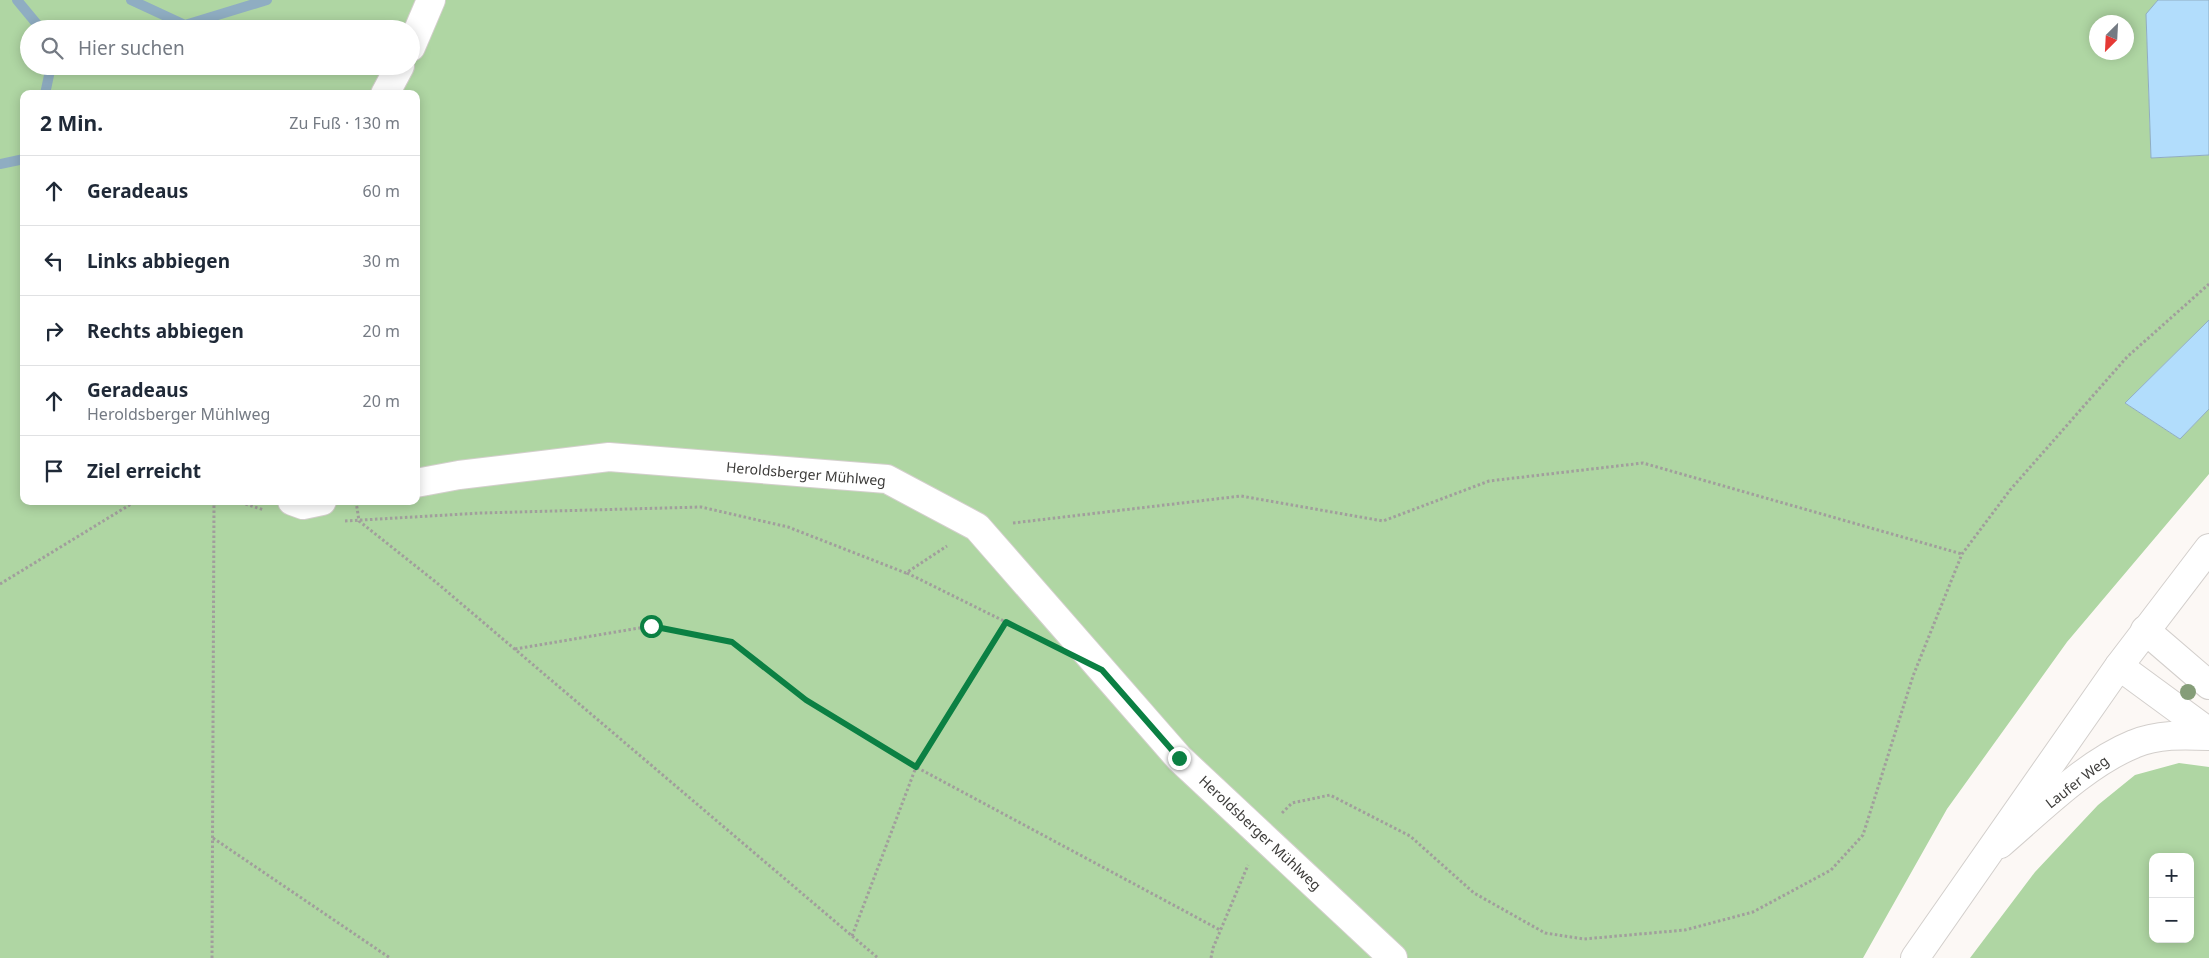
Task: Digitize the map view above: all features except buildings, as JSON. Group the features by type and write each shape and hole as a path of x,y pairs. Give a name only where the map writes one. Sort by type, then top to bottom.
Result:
{"street":[{"path":"420,25 430,0"},
{"path":"387,90 395,75"},
{"name":"Heroldsberger Mühlweg","path":"420,482 459,475 608,457 887,479 976,527 1179,758 1394,958"},
{"path":"282,507 303,505"},
{"path":"1916,958 2119,666 2209,548"},
{"path":"2145,630 2209,686"},
{"path":"2119,666 2209,732"},
{"name":"Laufer Weg","path":"1987,854 2100,760 2135,743 2177,735 2209,736"}],"path":[{"path":"1211,958 1220,930 1261,835 1292,803 1330,795 1410,836 1474,893 1546,933 1584,939 1685,930 1753,912 1831,870 1862,834 1913,676 1962,554 2010,490 2127,356 2209,284"},
{"path":"906,572 976,527 1241,496 1383,521 1489,481 1643,463 1962,554"},
{"path":"0,584 129,505"},
{"path":"212,958 214,505"},
{"path":"267,505 282,507"},
{"path":"357,505 359,521 515,649 878,958"},
{"path":"343,522 481,513 701,506 788,527 906,572 1032,635"},
{"path":"852,936 916,767 1006,622"},
{"path":"515,649 651,626 732,642 806,700 916,767 1220,930"},
{"path":"213,838 390,958"}],"green space":[{"path":"0,0 2158,0 2146,15 2151,158 2209,155 2209,320 2125,403 2180,439 2209,409 2209,474 2067,642 1947,809 1863,958 0,958"},
{"path":"2179,763 2209,767 2209,958 1970,958 2035,872 2098,805 2135,775"}],"water":[{"path":"2158,0 2209,0 2209,155 2151,158 2146,14"},
{"path":"2209,320 2209,409 2180,439 2125,403"}],"waterway":[{"path":"17,0 34,20"},
{"path":"131,0 174,20"},
{"path":"201,20 267,0"},
{"path":"46,90 49,75"},
{"path":"0,164 20,160"}],"route":[{"path":"651,626 732,642 806,700 916,767 1006,622 1102,670 1179,758"}]}
